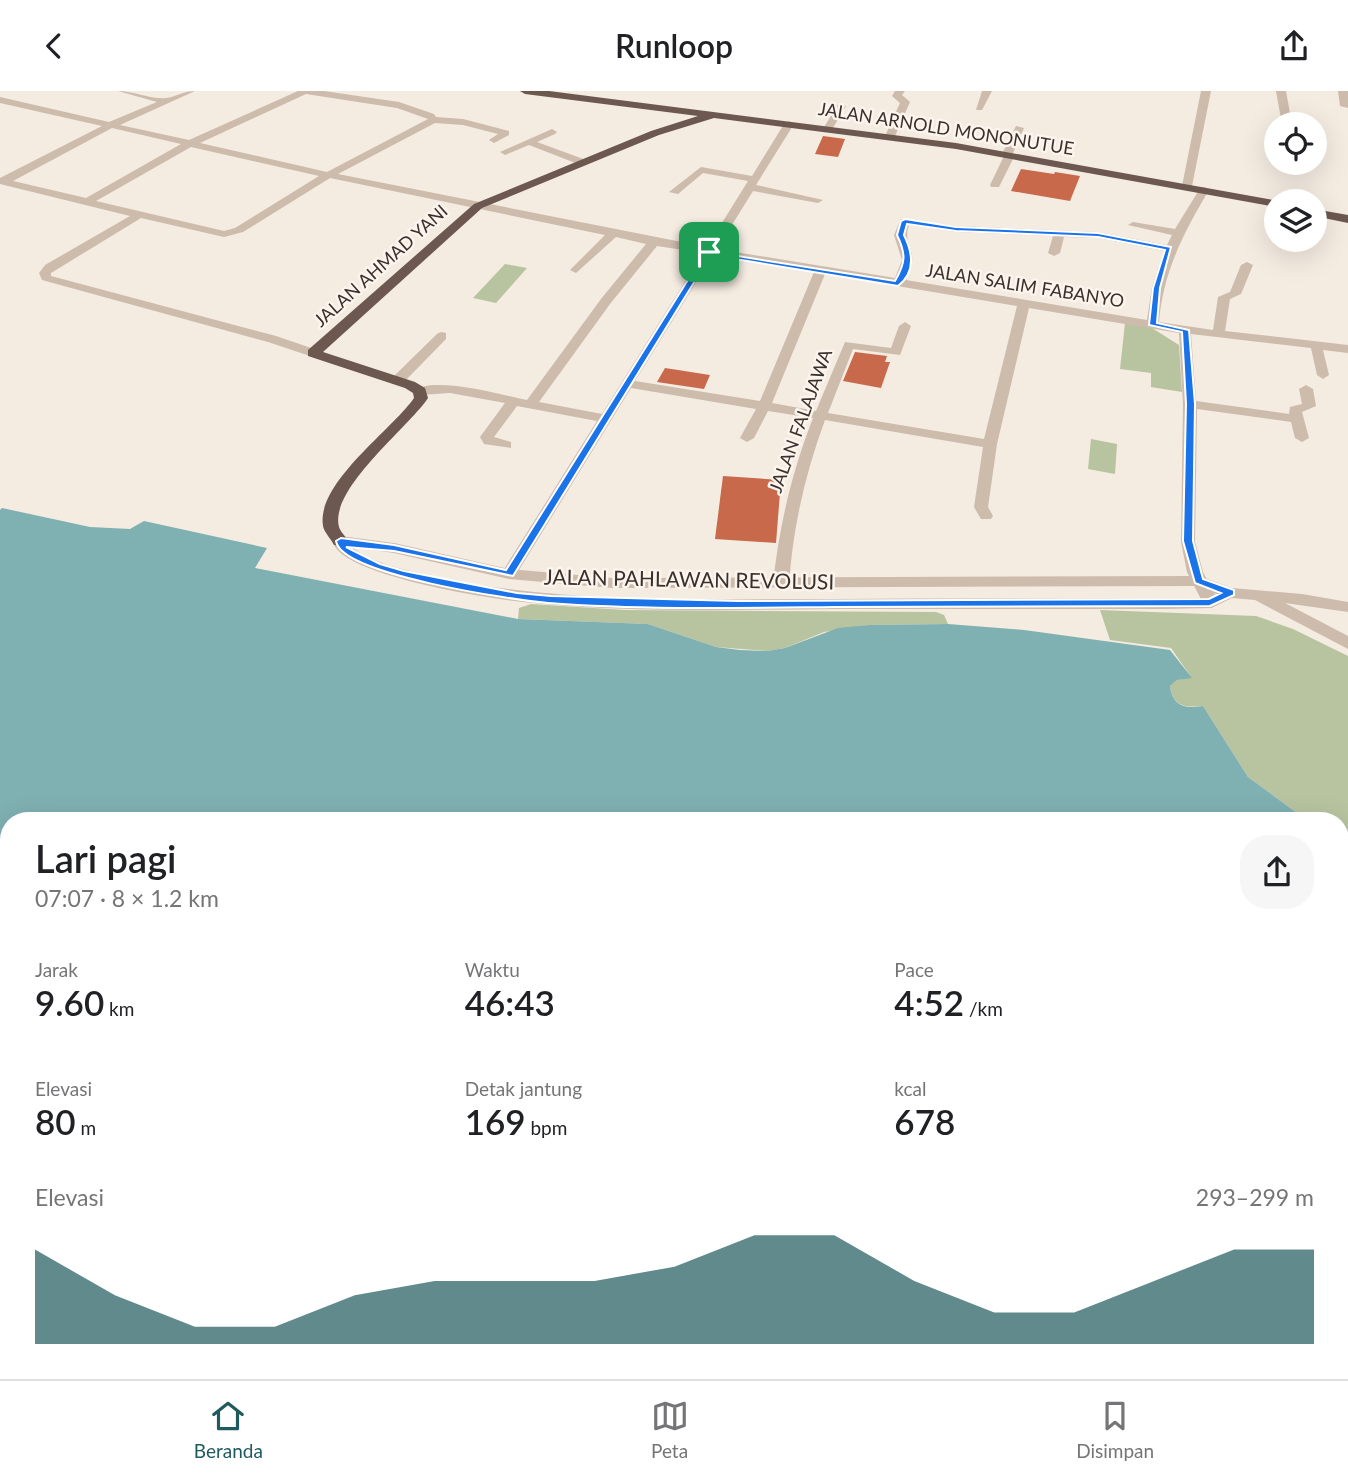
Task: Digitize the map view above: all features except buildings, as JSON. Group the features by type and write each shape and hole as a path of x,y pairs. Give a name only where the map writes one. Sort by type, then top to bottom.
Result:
{"highway":[{"name":"JALAN ARNOLD MONONUTUE","path":"525,91 579,95 670,111 890,136 1009,154 1264,202"},
{"path":"670,111 674,125"},
{"name":"JALAN AHMAD YANI","path":"420,391 397,380 313,353 478,206 674,125 710,115"},
{"path":"1327,215 1348,219"},
{"path":"341,541 335,537 331,522 332,506 339,491 415,407 421,398 420,391"}],"street":[{"path":"123,91 164,101"},
{"path":"2,181 111,125 190,91"},
{"path":"87,202 189,144 305,91 399,105 431,116 433,120"},
{"path":"890,136 905,102 897,96 900,91"},
{"path":"979,108 987,91"},
{"path":"1187,186 1206,91"},
{"path":"1281,91 1285,112"},
{"path":"1343,91 1345,106"},
{"name":"JALAN SALIM FABANYO","path":"0,100 328,175 654,242 1185,330 1348,349"},
{"path":"828,129 841,106"},
{"path":"2,181 203,230 231,233 328,175 433,120 463,122 506,133 494,140"},
{"path":"509,574 789,124"},
{"path":"996,185 1019,128"},
{"path":"523,130 540,137"},
{"path":"505,152 552,132"},
{"path":"529,142 582,162"},
{"path":"674,192 701,170 818,200"},
{"path":"1153,325 1156,288 1169,249 1204,190"},
{"path":"141,214 48,267 45,274 47,278 260,335 313,353"},
{"path":"898,284 909,263 908,249 900,235 905,221 956,229 1098,235 1169,249"},
{"path":"1133,225 1178,233"},
{"path":"1054,253 1060,233"},
{"path":"576,270 613,234"},
{"path":"530,405 604,301 654,242"},
{"path":"1218,334 1224,297 1235,295 1247,265"},
{"path":"747,438 790,348 820,271"},
{"path":"986,516 981,507 990,444 1024,303"},
{"name":"JALAN FALAJAWA","path":"781,584 791,503 820,416 849,345 896,352 905,326"},
{"path":"1185,330 1190,404 1188,541 1199,581 1210,603"},
{"path":"397,380 442,336"},
{"path":"1316,345 1323,375"},
{"path":"628,384 990,444"},
{"path":"420,391 450,389 607,419"},
{"path":"1301,438 1295,410 1308,407 1306,389"},
{"path":"506,445 489,441 487,437 513,402"},
{"path":"1190,404 1297,419"},
{"name":"JALAN PAHLAWAN REVOLUSI","path":"1230,593 1210,603 613,603 517,597 377,567 349,555 342,548 341,541 394,548 509,574 612,583 1199,581 1230,593 1348,607"},
{"path":"377,567 372,561 374,555 378,551 394,548"},
{"path":"1256,594 1348,643"}],"green space":[{"path":"505,264 527,268 496,303 473,298"},
{"path":"1125,323 1152,328 1179,345 1182,392 1151,387 1151,373 1120,369"},
{"path":"1091,439 1117,444 1115,474 1088,469"},
{"path":"531,604 625,610 936,612 944,615 948,624 869,625 824,632 785,648 767,651 716,647 648,624 518,619 519,608"},
{"path":"1100,610 1256,616 1293,629 1348,656 1348,812 1296,812 1248,777 1203,706 1185,706 1173,698 1170,686 1177,680 1191,677 1171,648 1110,640"}],"water":[{"path":"2,508 90,527 130,529 144,521 267,548 255,568 518,619 648,624 716,647 740,650 767,651 785,648 838,628 948,624 1024,630 1170,650 1192,678 1177,680 1170,686 1173,698 1180,705 1203,706 1248,777 1296,812 0,812"}],"route":[{"path":"905,221 956,229 1098,235 1169,249 1156,288 1153,325 1185,330 1190,404 1188,541 1199,581 1230,593 1210,603 737,604 551,600 517,597 404,574 377,567 349,555 342,548 341,541 394,548 509,574 709,252 898,284 909,263 908,249 900,235 905,221"}]}
